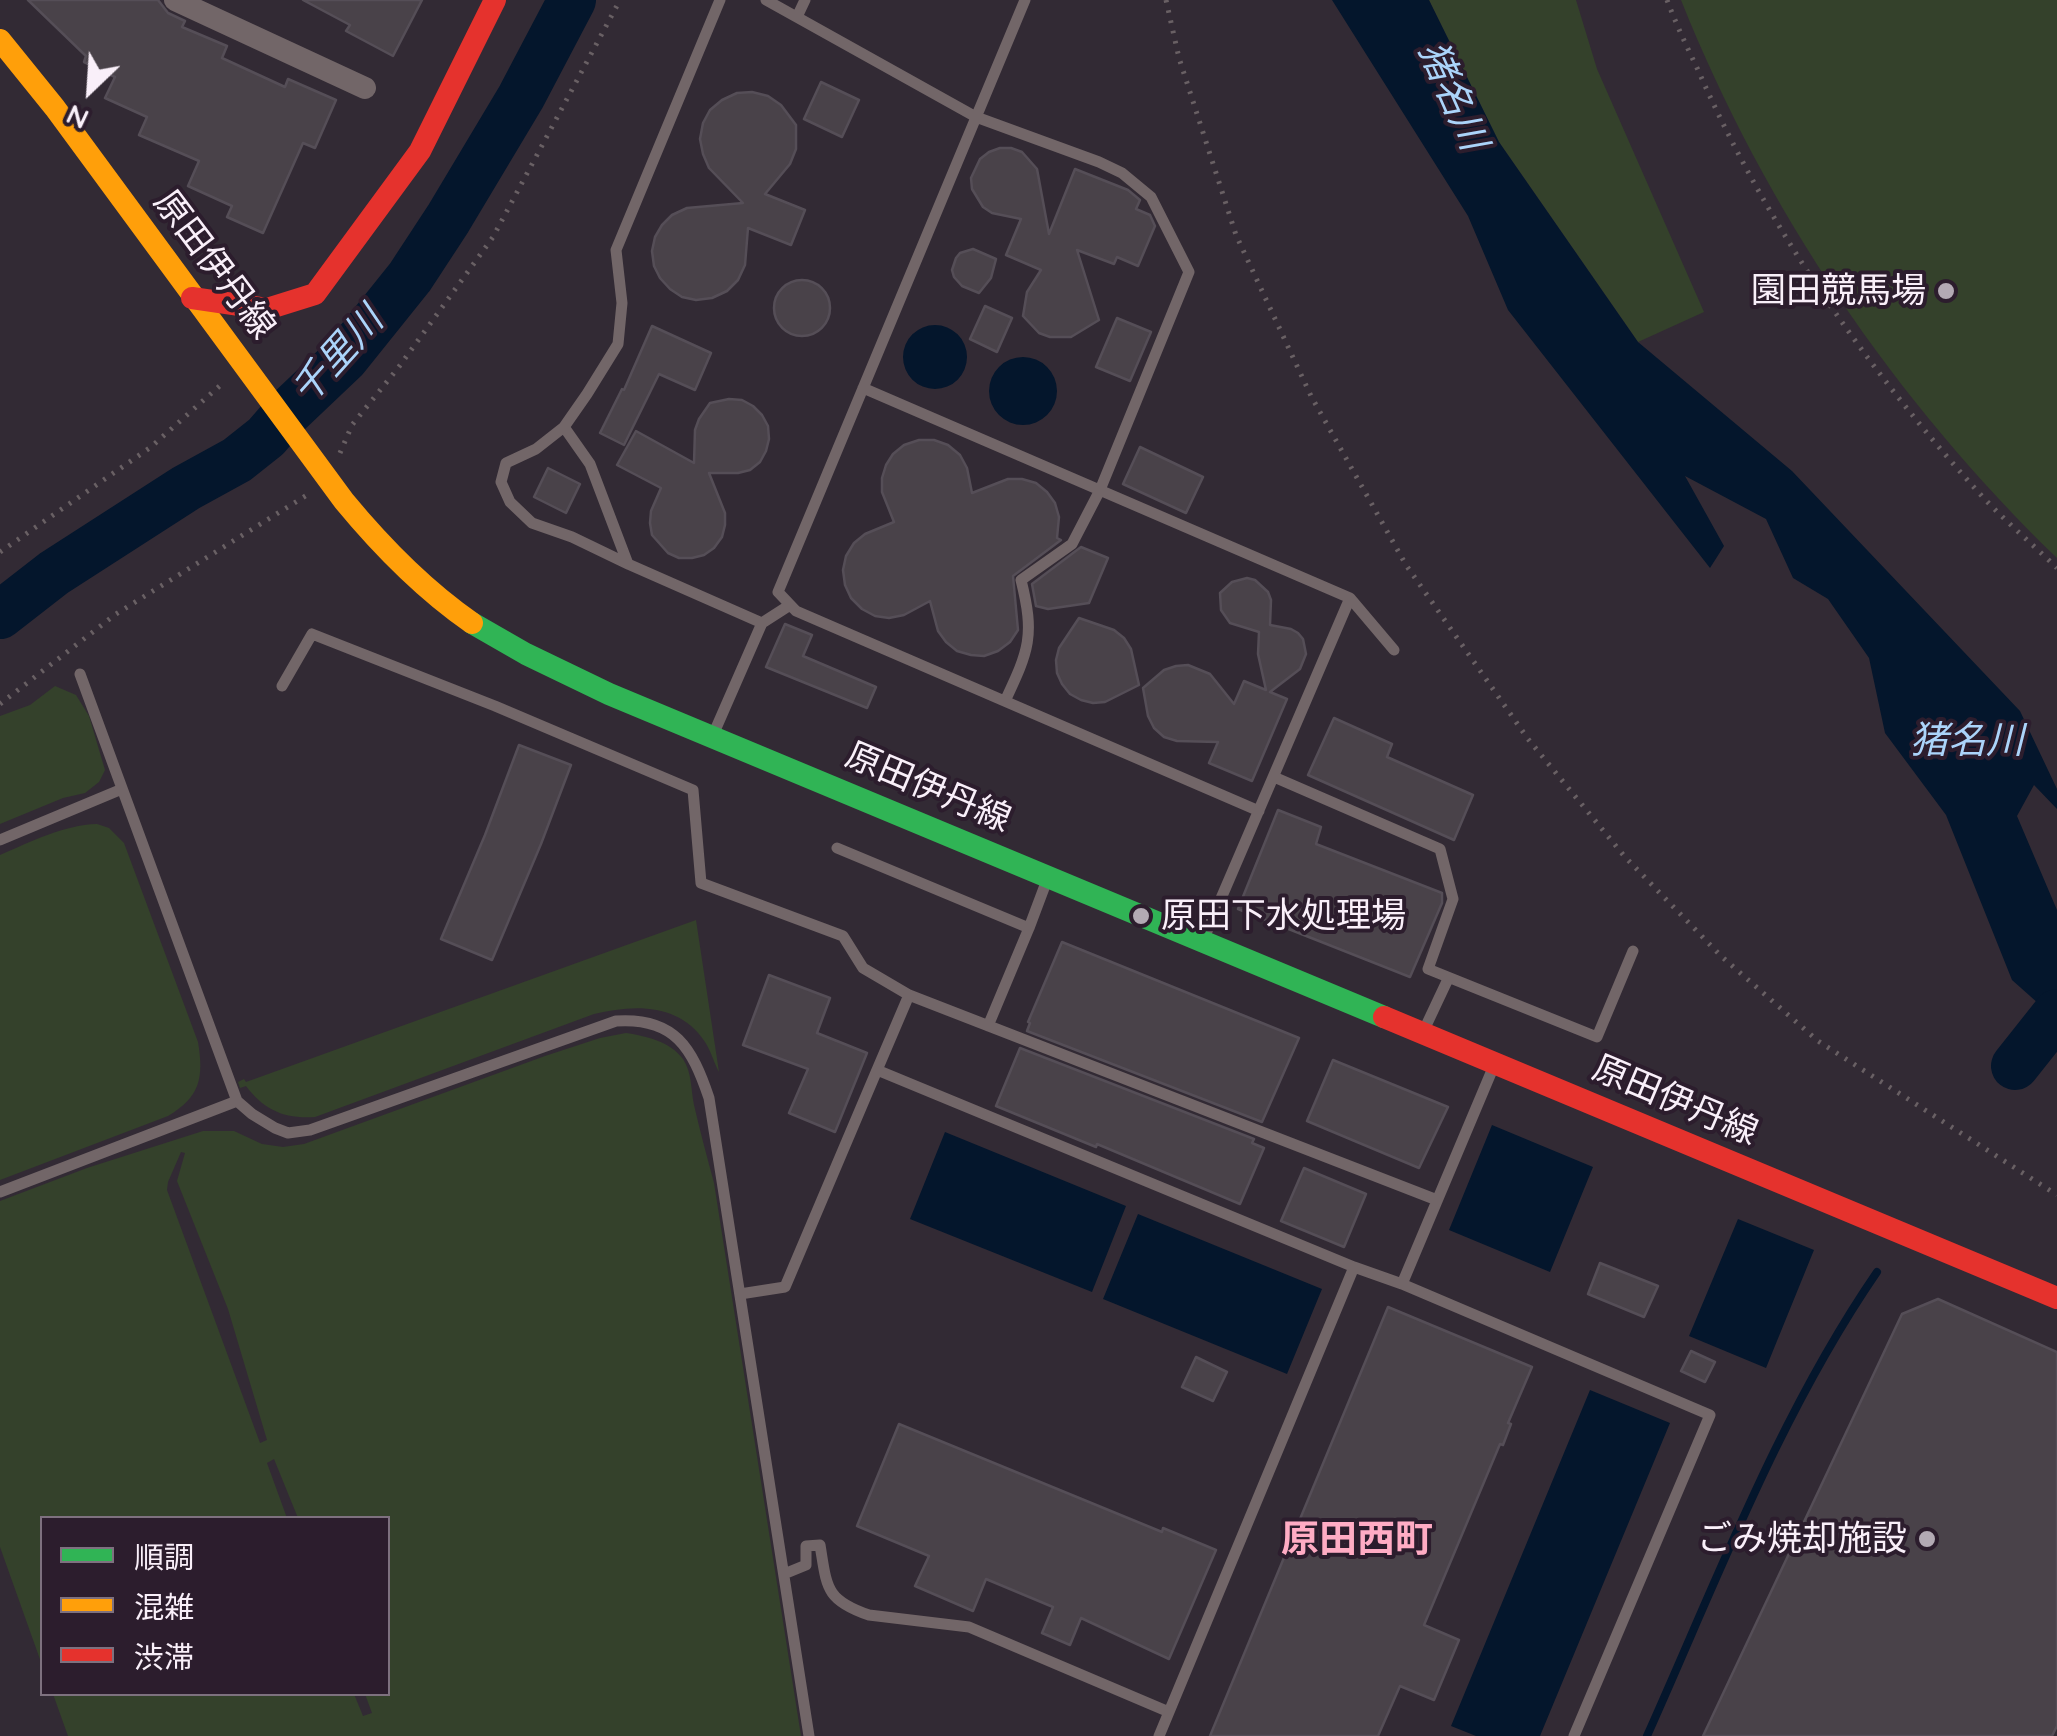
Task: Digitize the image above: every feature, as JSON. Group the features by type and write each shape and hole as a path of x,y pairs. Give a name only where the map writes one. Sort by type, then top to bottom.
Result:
{"street":[{"path":"175,0 364,88"},
{"path":"192,298 267,310 314,294 420,151 495,0"},
{"name":"原田伊丹線","path":"0,40 55,108 365,527 416,579 476,626 608,694 2057,1298"}],"lane":[{"path":"720,0 616,250 622,303 618,344 564,427 536,450 506,462 500,482 510,502 532,523 572,537 762,623"},
{"path":"766,0 976,116 1122,174 1151,197 1189,272 1100,490 1072,544 1021,580 1028,606 1029,640 1005,701"},
{"path":"797,16 806,0"},
{"path":"1025,0 778,592 796,611 1259,810"},
{"path":"863,388 1350,598 1394,650"},
{"path":"564,427 590,464 628,564"},
{"path":"1203,942 1350,598"},
{"path":"712,736 762,623 790,605"},
{"path":"282,686 312,634 693,790 700,883 844,936 862,968 908,995 1437,1200"},
{"path":"80,674 238,1100 252,1114 288,1133 310,1130 616,1021 654,1024 685,1046 698,1065 709,1098 809,1736"},
{"path":"1274,777 1440,849 1453,899 1428,970 1598,1038 1633,950"},
{"path":"0,840 122,790"},
{"path":"836,848 1028,928"},
{"path":"988,1026 1049,877"},
{"path":"1423,1034 1448,979"},
{"path":"740,1294 785,1287 908,995"},
{"path":"1402,1284 1494,1064"},
{"path":"877,1070 1402,1284 1710,1415 1574,1736"},
{"path":"0,1192 238,1100"},
{"path":"1159,1736 1354,1267"},
{"path":"784,1574 806,1565 806,1546 820,1545 829,1588 839,1602 855,1610 969,1627 1170,1712"}],"path":[{"path":"0,704 116,614 321,472 493,237 620,0"},
{"path":"1166,0 1179,58 1236,235 1311,396 1406,566 1528,739 1625,857 1721,956 1818,1041 2057,1194"},
{"path":"1667,0 1718,115 1770,212 1827,299 1908,412 1983,497 2057,568"},
{"path":"0,552 151,447 249,372"}],"green space":[{"path":"1429,0 1576,0 1597,69 1704,312 1638,342 1499,142"},
{"name":"園田競馬場","path":"1681,0 2057,0 2057,558 1942,434 1840,299 1752,154"},
{"path":"55,686 76,695 89,716 105,770 99,782 85,793 0,824 0,716 30,705"},
{"path":"97,824 109,828 124,843 198,1042 200,1076 193,1094 168,1116 0,1180 0,855 60,831"},
{"path":"696,920 719,1072 695,1029 669,1013 640,1008 594,1014 315,1117 276,1111 246,1086 240,1088 238,1082 244,1079 246,1082"},
{"path":"626,1033 672,1048 688,1070 714,1183 801,1736 68,1736 54,1696 355,1696 363,1716 372,1713 366,1696 390,1696 390,1516 297,1516 274,1459 267,1463 286,1516 40,1516 40,1659 0,1547 0,1201 203,1131 234,1131 262,1144 283,1147 304,1144 545,1056","holes":["181,1152 185,1153 177,1181 228,1309 267,1440 260,1443 167,1190"]}],"water":[{"name":"猪名川","path":"1332,0 1429,0 1499,142 1638,342 1792,471 2020,711 2057,789 2057,809 2034,785 2017,816 2057,910 2057,1020 2012,980 1946,815 1885,733 1869,658 1828,599 1793,578 1766,519 1685,476 1724,546 1710,568 1508,310 1468,216"},
{"path":"935,325 957,335 967,357 957,379 935,389 913,379 903,357 913,335"},
{"path":"1023,357 1047,367 1057,391 1047,415 1023,425 999,415 989,391 999,367"},
{"path":"1492,1125 1593,1167 1550,1272 1449,1230"},
{"path":"945,1132 1126,1206 1092,1292 910,1219"},
{"path":"1138,1214 1322,1289 1287,1374 1103,1299"},
{"path":"1738,1219 1814,1250 1766,1368 1689,1336"},
{"path":"1590,1390 1670,1423 1540,1736 1476,1736 1451,1726"}],"building":[{"path":"28,0 158,0 168,13 185,21 182,27 227,46 222,58 285,87 288,79 336,100 315,148 303,143 263,233 227,217 232,206 188,186 199,161 139,135 147,117 105,98 115,77 84,62 86,56"},
{"path":"303,0 422,0 393,56 346,31 350,25"},
{"path":"821,82 859,100 842,137 804,119"},
{"path":"752,92 781,105 796,125 796,149 790,164 765,194 805,210 791,245 748,228 745,265 727,291 712,298 682,297 660,278 654,266 655,237 672,215 687,208 743,203 709,168 700,139 710,110 737,93"},
{"path":"1000,148 1022,152 1037,169 1049,234 1075,169 1128,190 1140,200 1136,209 1150,215 1155,226 1138,266 1117,257 1114,264 1077,250 1099,320 1071,337 1039,333 1023,316 1027,292 1041,270 1006,255 1021,219 992,213 983,207 972,189 971,178 980,159"},
{"path":"973,249 996,259 991,278 979,293 962,286 952,270 960,253"},
{"path":"802,280 822,288 830,308 822,328 802,336 782,328 774,308 782,288"},
{"path":"985,306 1012,318 997,352 970,339"},
{"path":"1117,318 1151,332 1130,381 1096,367"},
{"path":"652,326 711,353 695,390 659,374 624,445 600,433"},
{"path":"742,400 762,415 768,426 766,451 750,470 709,473 725,513 722,537 704,555 679,558 668,553 652,535 651,511 661,488 617,465 636,431 694,463 699,419 710,403"},
{"path":"919,440 948,445 960,455 972,493 1008,479 1022,479 1036,483 1055,503 1059,517 1057,538 1061,540 1013,576 1018,630 1010,642 984,656 957,651 946,642 938,631 930,601 904,615 875,616 851,598 845,585 846,556 854,543 894,522 882,492 886,465 904,445"},
{"path":"1140,447 1203,477 1186,513 1123,484"},
{"path":"548,468 580,484 566,513 534,497"},
{"path":"1081,547 1108,558 1089,603 1048,609 1036,606 1032,584"},
{"path":"1247,578 1268,592 1270,625 1298,633 1306,654 1300,669 1270,692 1287,699 1252,781 1209,763 1218,742 1164,737 1148,716 1143,688 1164,670 1188,665 1210,674 1234,704 1244,681 1266,690 1258,654 1259,632 1230,623 1221,610 1220,593 1232,582"},
{"path":"1079,618 1114,630 1124,638 1131,649 1139,685 1105,702 1093,703 1070,694 1057,673 1056,660 1059,648"},
{"path":"785,624 812,635 803,656 876,687 867,708 766,667"},
{"path":"1334,718 1392,744 1387,757 1473,795 1454,840 1308,775"},
{"path":"519,745 571,765 492,960 441,939"},
{"path":"1278,810 1321,827 1316,844 1442,893 1442,903 1410,977 1238,909"},
{"path":"1062,942 1299,1038 1262,1122 1027,1031"},
{"path":"769,975 830,998 817,1033 867,1053 835,1132 789,1113 808,1069 743,1045"},
{"path":"1020,1048 1254,1139 1252,1143 1264,1148 1240,1204 996,1106"},
{"path":"1333,1060 1448,1107 1419,1168 1307,1121"},
{"path":"1304,1168 1366,1194 1344,1247 1281,1221"},
{"path":"1600,1263 1658,1286 1644,1317 1588,1294"},
{"name":"ごみ焼却施設","path":"1938,1299 2057,1352 2057,1726 2052,1736 1703,1736 1902,1314"},
{"path":"1388,1307 1532,1367 1503,1445 1500,1444 1424,1625 1459,1640 1434,1700 1400,1686 1378,1736 1210,1736"},
{"path":"1691,1351 1715,1362 1705,1382 1681,1371"},
{"path":"1196,1357 1227,1372 1213,1401 1182,1387"},
{"path":"899,1424 1162,1532 1163,1528 1216,1550 1169,1659 1081,1618 1070,1645 1042,1633 1053,1607 986,1579 973,1611 915,1586 929,1556 857,1526"}],"waterway":[{"name":"千里川","path":"0,615 54,573 237,460 266,437 345,358 410,277 448,219 521,97 572,0"},
{"path":"2015,1066 2057,1013"},
{"path":"1647,1736 1780,1440 1842,1326 1877,1272"}],"traffic: fast":[{"path":"472,623 609,694 1384,1017"}],"traffic: slow":[{"path":"0,40 55,108 344,501 404,566 472,623"}],"traffic: jam":[{"path":"192,298 267,309 315,294 420,151 495,0"},
{"path":"1384,1017 2057,1298"}],"place":[{"name":"園田競馬場","path":"1946,291"},
{"name":"原田下水処理場","path":"1141,916"},
{"name":"ごみ焼却施設","path":"1927,1539"}],"district":[{"name":"原田西町","path":"1357,1541"}]}
